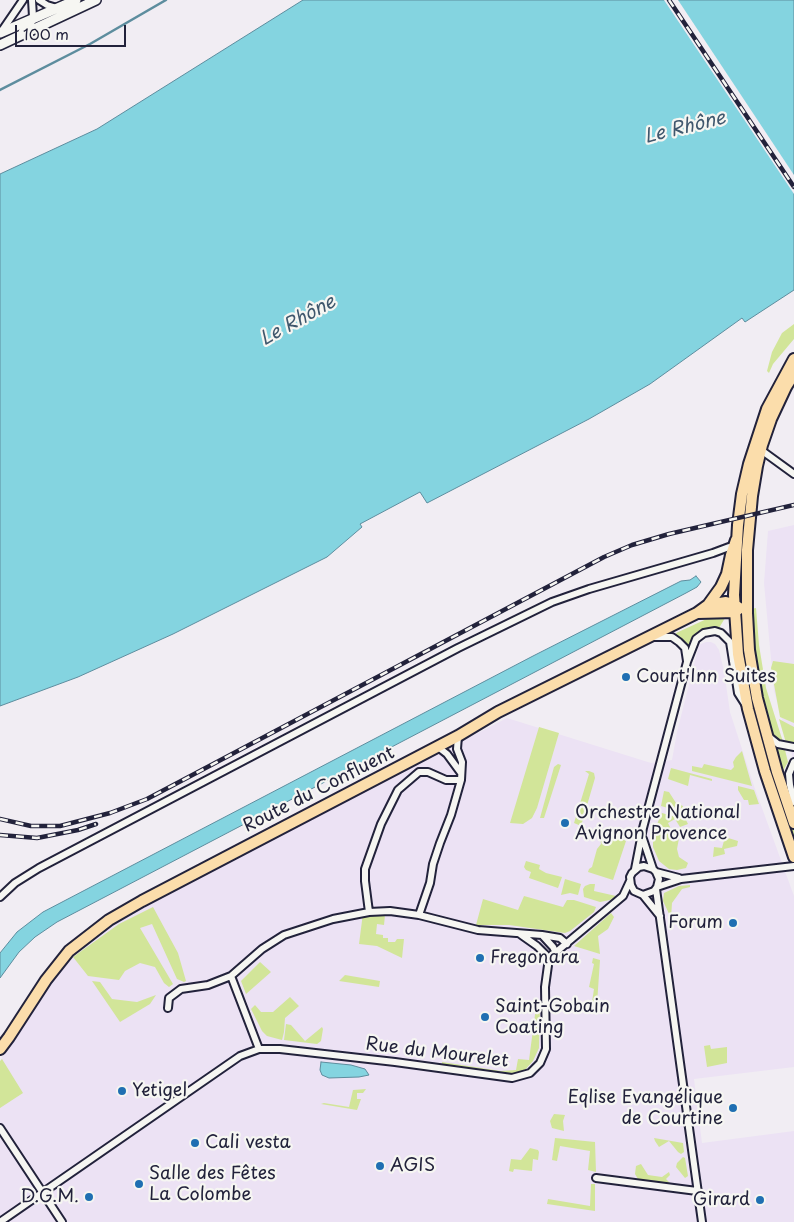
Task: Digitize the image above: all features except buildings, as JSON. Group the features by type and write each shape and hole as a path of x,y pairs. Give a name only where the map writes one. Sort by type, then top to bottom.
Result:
{"main road":[{"path":"0,33 30,22 76,0"},
{"path":"0,45 96,0"},
{"path":"708,605 721,587 727,574 742,494 759,430 777,389 794,359"},
{"path":"753,678 748,632 747,595 752,496 761,450 778,403 794,374"},
{"path":"732,544 740,667 748,709 765,771 794,857"},
{"path":"697,613 736,608 747,595"},
{"path":"708,605 726,602 736,608 742,618 745,653 767,735 794,823"},
{"name":"Route du Confluent","path":"0,1049 46,980 69,952 102,924 142,901 458,736 498,712 651,637 697,613 708,605"}],"street":[{"path":"0,33 23,0"},
{"path":"30,22 32,0"},
{"path":"39,0 57,8"},
{"path":"18,8 22,17 43,26"},
{"path":"0,41 30,22"},
{"path":"761,450 794,474"},
{"path":"0,897 15,883 39,868 458,648 552,602 589,589 713,553 732,544"},
{"path":"520,934 549,958 623,896 635,869 687,662 693,645 699,636 710,631 721,633 730,642 738,693 748,709"},
{"path":"651,637 672,638 679,642 685,648 687,662"},
{"path":"767,735 778,744 794,747"},
{"path":"419,915 430,883 433,864 451,815 462,776 462,762 457,749 458,736"},
{"path":"438,746 447,754 462,776"},
{"path":"794,762 789,774 794,802"},
{"path":"369,912 365,869 381,824 398,790 419,772 428,772 446,780 462,776"},
{"path":"642,836 659,879 657,888 702,1222"},
{"path":"635,869 644,866 681,879"},
{"path":"623,896 650,893 657,888 681,879 794,866"},
{"path":"630,881 632,888 661,917"},
{"path":"168,1008 169,998 181,989 208,985 231,976 262,950 284,935 333,919 369,912 390,911 419,915 478,930 560,938 567,944"},
{"path":"542,935 556,953"},
{"name":"Rue du Mourelet","path":"259,1048 280,1048 512,1078 522,1076 535,1069 546,1049 545,987 549,958"},
{"path":"0,1222 240,1056 259,1048 231,976"},
{"path":"0,1128 62,1222"},
{"path":"596,1178 697,1190"}],"shaded area":[{"path":"794,525 794,762 774,691 764,583 768,531"},
{"path":"706,642 715,644 719,650 730,712 754,786 794,896 794,1067 694,1079 702,1143 794,1131 794,1222 0,1222 0,1062 5,1050 50,981 85,942 127,914 507,718 651,763 672,760 677,732 699,645"}],"green space":[{"path":"794,324 794,339 773,364 769,373 767,371 772,352 782,333"},
{"path":"756,608 759,645 766,688 783,742 770,730 761,692 751,620 751,609"},
{"path":"723,615 725,618 719,628 704,628 698,632 693,638 690,649 687,649 684,642 676,636 676,633 711,617"},
{"path":"773,661 794,664 794,723 780,717 771,668"},
{"path":"747,684 751,684 778,783 794,829 794,848 766,764"},
{"path":"779,719 794,727 794,744 786,743"},
{"path":"539,727 559,733 537,808 532,818 523,824 510,823"},
{"path":"774,746 785,750 788,762 783,771 781,771"},
{"path":"742,751 752,786 692,771 692,766 702,768 704,764 731,770 734,767 733,762"},
{"path":"558,764 561,765 544,818 540,818 554,767"},
{"path":"671,768 712,779 712,781 690,775 688,786 668,779"},
{"path":"585,771 594,773 595,778 581,826 574,823 589,774"},
{"path":"738,786 754,790 759,804 749,805 748,800 744,800 738,790"},
{"path":"664,791 669,792 676,803 683,806 682,812 661,806"},
{"path":"662,813 686,820 688,824 680,827 675,819 668,823 672,831 680,833 677,849 679,857 688,863 686,868 669,869 659,861 653,847 653,833"},
{"path":"600,828 626,841 613,880 588,872 592,867 597,849 601,844"},
{"path":"725,837 738,841 737,846 724,849 725,854 713,857 714,847 722,848"},
{"path":"526,861 540,865 539,869 546,873 562,877 558,888 529,878 531,872 524,867"},
{"path":"565,879 581,884 578,895 570,893 561,895"},
{"path":"590,884 595,884 594,891 616,896 610,900 600,902 584,897 583,889"},
{"path":"690,885 690,887 682,889 672,903 671,918 663,901 664,893 679,886"},
{"path":"524,896 563,907 567,900 574,900 596,907 594,912 565,933 509,925 476,925 483,899 518,910"},
{"path":"153,907 178,953 186,981 177,979 152,924 140,928 173,984 169,987 164,983 155,967 140,963 125,971 119,980 88,976 73,957 119,924"},
{"path":"363,913 385,915 384,925 377,924 376,934 383,935 383,938 388,938 388,942 404,939 402,958 377,946 359,944"},
{"path":"611,913 614,917 608,929 598,936 600,954 574,946"},
{"path":"593,958 600,960 597,1004 592,1002 594,989 589,987 594,964 592,963"},
{"path":"260,962 271,972 246,994 241,981"},
{"path":"345,975 380,981 379,987 339,981"},
{"path":"92,981 100,982 112,999 137,1002 156,995 150,1004 120,1022"},
{"path":"290,997 299,1006 285,1018 282,1040 267,1036 262,1031 251,1009 255,1005 261,1012 273,1012"},
{"path":"536,1007 540,1007 539,1048 533,1061 523,1072 505,1075 442,1066 442,1062 501,1071 516,1070 518,1059 529,1060"},
{"path":"286,1024 291,1025 305,1041 322,1027 321,1041 317,1044 284,1040"},
{"path":"710,1045 711,1049 727,1047 727,1063 707,1067 704,1046"},
{"path":"2,1059 23,1093 0,1108 0,1061"},
{"path":"366,1089 363,1093 357,1093 357,1099 361,1099 357,1110 321,1104 349,1107 353,1090"},
{"path":"554,1114 565,1115 563,1121 564,1131 552,1128 550,1121"},
{"path":"555,1138 595,1142 596,1172 588,1170 590,1151 560,1146 557,1161 552,1160"},
{"path":"654,1138 683,1143 684,1152 681,1154 678,1152 669,1141 659,1147"},
{"path":"530,1148 539,1152 538,1160 533,1159 532,1171 514,1169 513,1172 509,1171 511,1159 521,1160"},
{"path":"683,1157 685,1158 688,1176 685,1178 676,1167"},
{"path":"641,1164 648,1175 662,1177 669,1172 670,1175 666,1179 672,1185 638,1179 635,1174 636,1166"},
{"path":"591,1184 595,1184 595,1211 547,1204 548,1199 590,1206"}],"water":[{"name":"Le Rhône","path":"303,0 794,0 794,290 745,322 742,318 650,384 589,419 427,503 420,492 360,524 362,527 327,557 173,634 78,677 0,706 0,174 97,129"},
{"path":"696,576 701,582 697,587 686,593 57,922 35,937 19,952 0,978 0,953 17,932 43,912 533,656 681,581 690,580"},
{"path":"321,1062 351,1065 365,1069 369,1075 329,1078 322,1075 320,1070"}],"pier":[{"path":"664,0 678,0 794,175 794,194"}],"waterway":[{"path":"0,90 90,44 166,0"}],"railway":[{"path":"669,0 794,187"},
{"path":"0,819 31,826 60,826 110,813 147,799 604,557 632,545 669,534 794,505"},
{"path":"0,835 37,838 78,830 96,824"}],"place":[{"name":"Court'Inn Suites","path":"626,677"},
{"name":"Orchestre National Avignon Provence","path":"565,823"},
{"name":"Forum","path":"733,923"},
{"name":"Fregonara","path":"480,958"},
{"name":"Saint-Gobain Coating","path":"485,1017"},
{"name":"Yetigel","path":"122,1091"},
{"name":"Eqlise Evangélique de Courtine","path":"733,1108"},
{"name":"Cali vesta","path":"195,1143"},
{"name":"AGIS","path":"380,1166"},
{"name":"Salle des Fêtes La Colombe","path":"139,1184"},
{"name":"D.G.M.","path":"89,1197"},
{"name":"Girard","path":"760,1200"}]}
